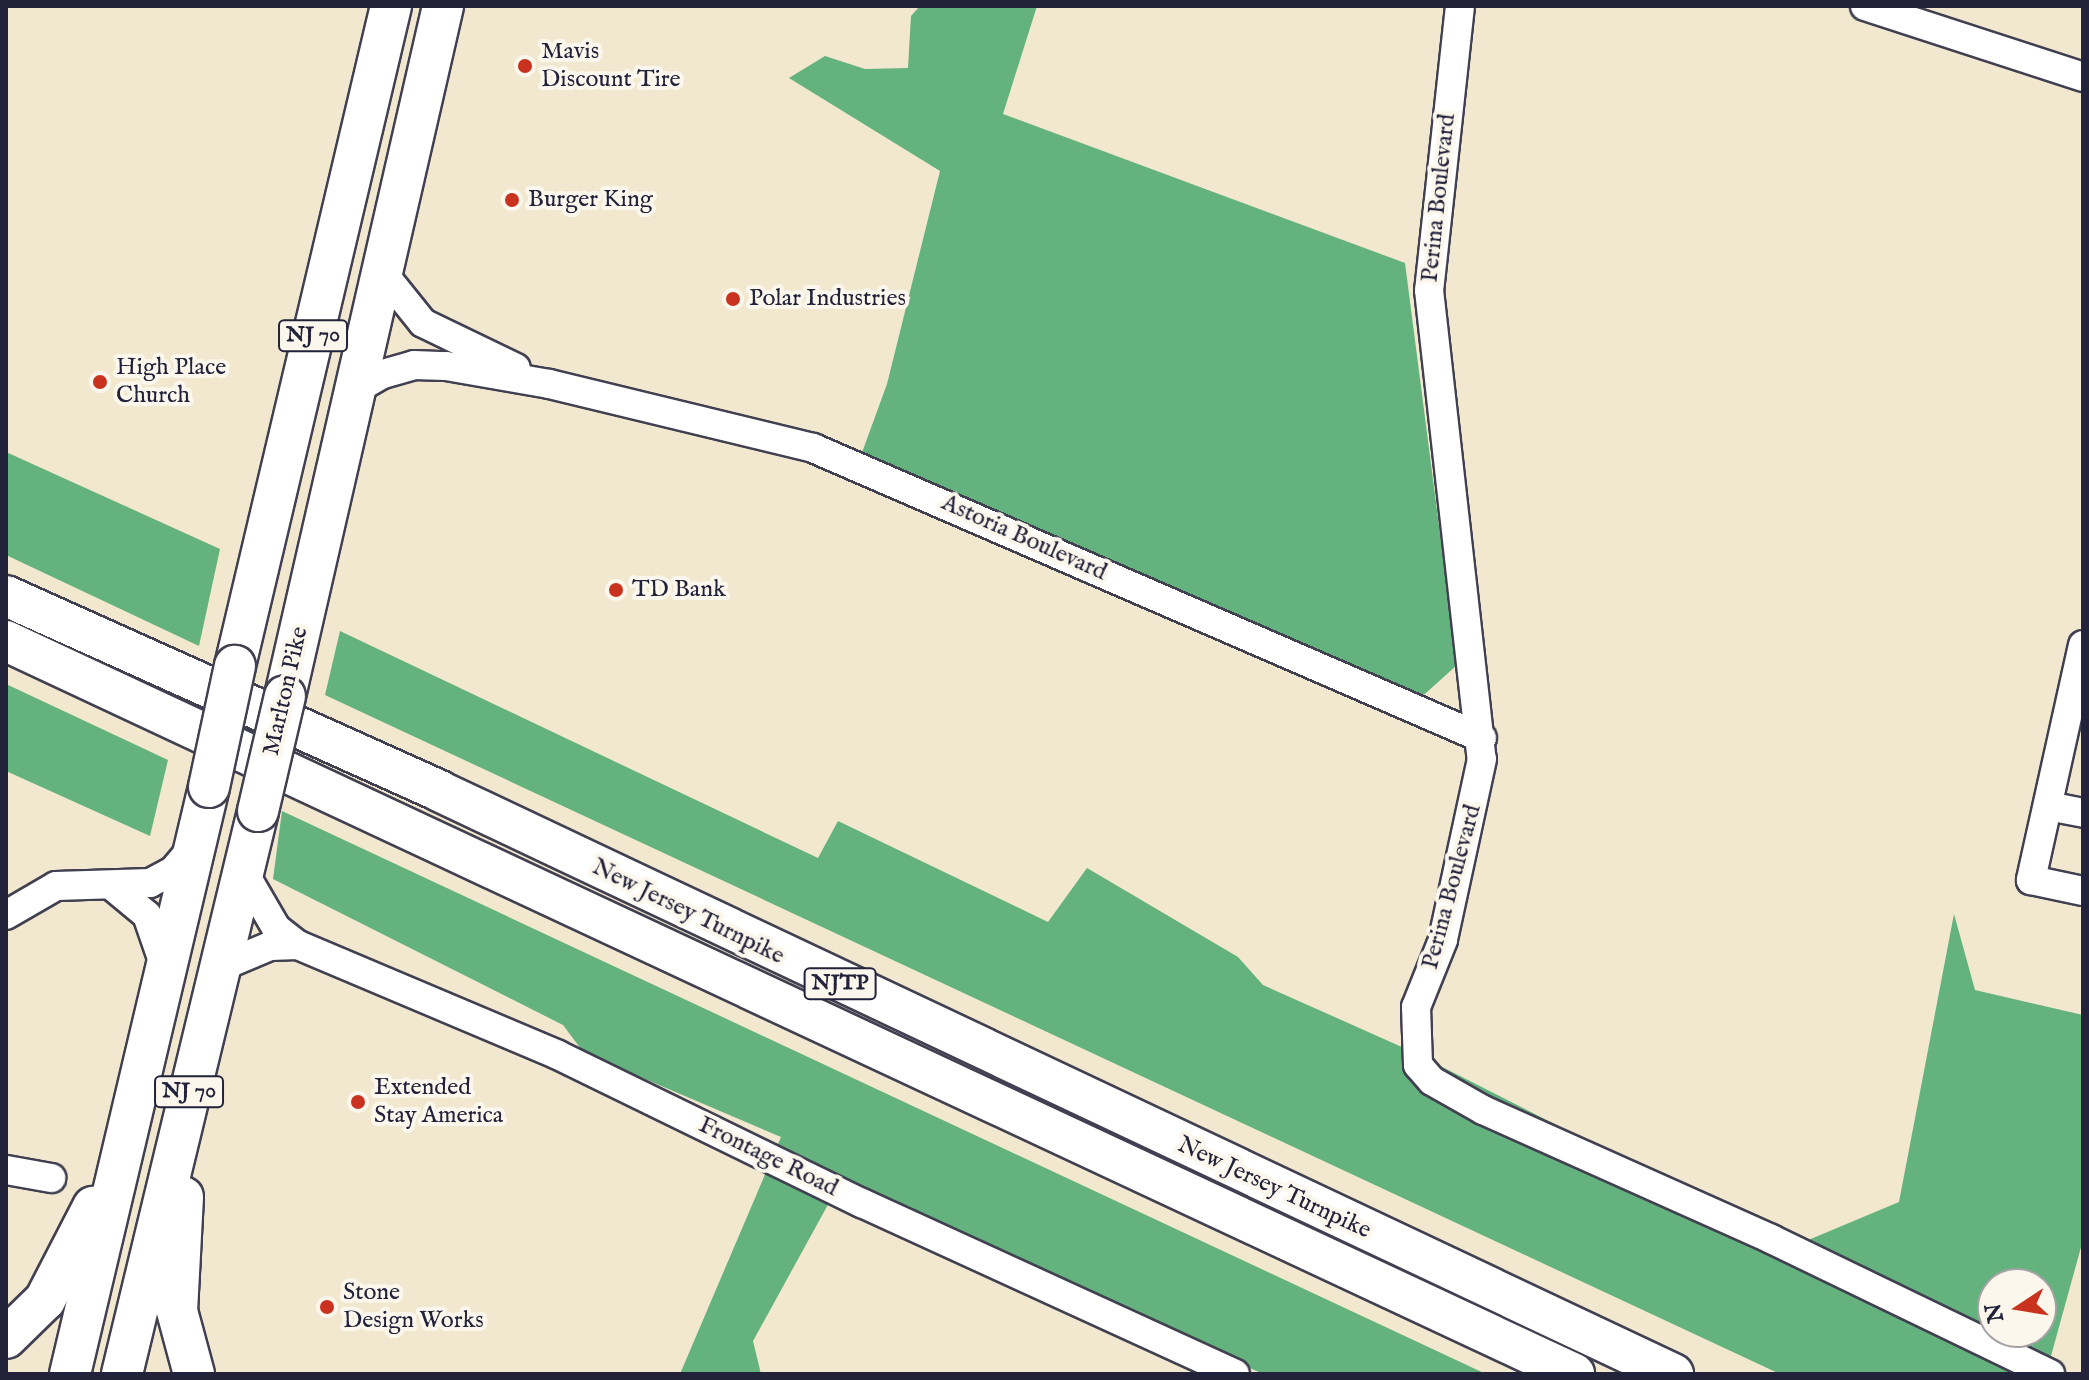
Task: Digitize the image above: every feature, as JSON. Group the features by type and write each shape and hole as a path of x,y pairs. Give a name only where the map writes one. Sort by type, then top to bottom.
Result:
{"highway":[{"name":"NJ 70","path":"70,1374 391,6"},
{"name":"Marlton Pike","path":"122,1374 285,696 443,6"},
{"name":"New Jersey Turnpike","path":"6,596 439,791 1673,1374"},
{"name":"New Jersey Turnpike","path":"6,641 1574,1374"},
{"path":"194,1072 176,1266 177,1311 194,1374"},
{"path":"6,1338 37,1308 59,1277 124,1147"}],"street":[{"name":"Perina Boulevard","path":"1460,6 1429,290 1482,738 1465,852 1443,940 1416,1007 1414,1046 1418,1065 1432,1081 2050,1374"},
{"path":"1877,8 2083,77"},
{"name":"Astoria Boulevard","path":"382,272 423,323 549,384"},
{"name":"Astoria Boulevard","path":"355,390 383,374 414,365 549,384 855,462 1482,738"},
{"path":"2083,645 2031,880 2083,891"},
{"path":"2048,806 2083,813"},
{"path":"6,915 56,886 84,882 137,886 162,878 182,862 197,840"},
{"name":"Frontage Road","path":"243,871 276,928 298,945 558,1055 862,1203 1235,1374"},
{"path":"112,886 137,903 151,922 162,951 163,982"},
{"path":"220,967 270,946 298,945"},
{"path":"6,1170 51,1178"}],"green space":[{"path":"920,6 1037,6 1003,114 1405,263 1457,665 1416,702 860,458 887,384 940,171 789,78 825,56 865,69 908,68 911,16"},
{"path":"6,452 220,549 199,646 6,555"},
{"path":"340,631 818,858 838,821 1048,922 1087,868 1238,957 1263,985 1413,1052 1794,1246 1899,1202 1954,914 1975,990 2083,1015 2083,1240 2057,1334 2057,1268 1977,1268 1977,1348 2053,1348 2046,1374 1780,1374 325,695"},
{"path":"6,684 168,760 150,836 6,771"},
{"path":"282,811 1486,1374 1263,1374 841,1181 753,1341 761,1374 680,1374 781,1137 584,1053 563,1025 273,879"}],"place":[{"name":"Mavis Discount Tire","path":"525,66"},
{"name":"Burger King","path":"512,200"},
{"name":"Polar Industries","path":"733,299"},
{"name":"High Place Church","path":"100,382"},
{"name":"TD Bank","path":"616,590"},
{"name":"Extended Stay America","path":"358,1102"},
{"name":"Stone Design Works","path":"327,1307"}]}
